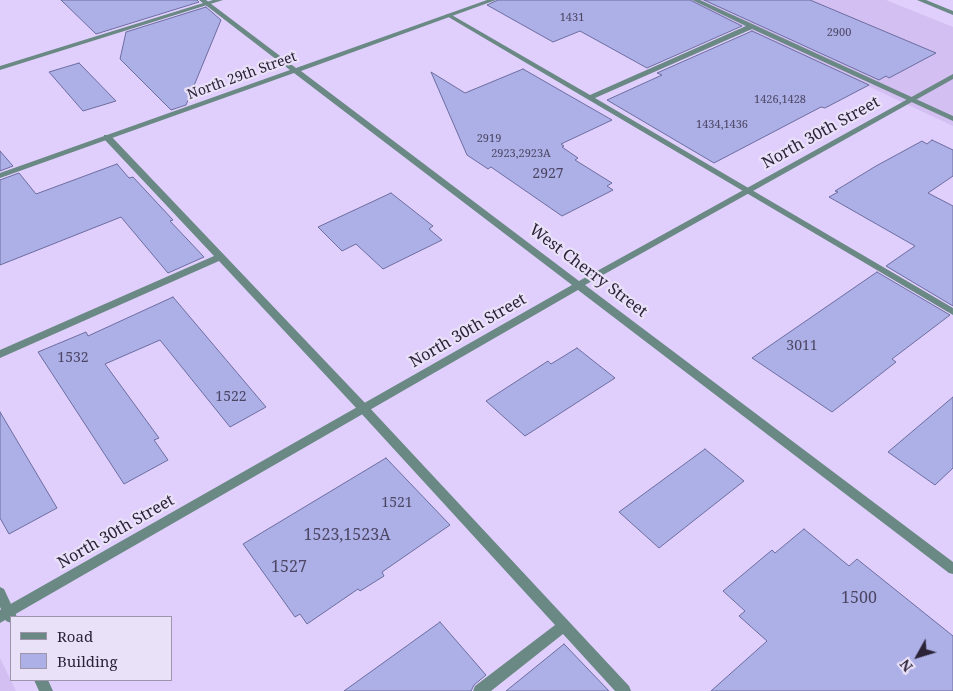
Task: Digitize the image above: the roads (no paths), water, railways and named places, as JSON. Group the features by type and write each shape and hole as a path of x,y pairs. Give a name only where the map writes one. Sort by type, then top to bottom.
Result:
{"street":[{"path":"0,68 205,2 220,0"},
{"name":"North 29th Street","path":"0,176 493,0"},
{"path":"695,0 953,119"},
{"path":"920,0 953,13"},
{"name":"West Cherry Street","path":"205,2 953,569"},
{"path":"448,15 953,312"},
{"path":"589,98 752,26"},
{"name":"North 30th Street","path":"7,615 363,408 953,76"},
{"path":"107,137 363,408 624,691"},
{"path":"0,354 220,257"},
{"path":"0,593 7,615"},
{"path":"480,691 564,626"}]}
